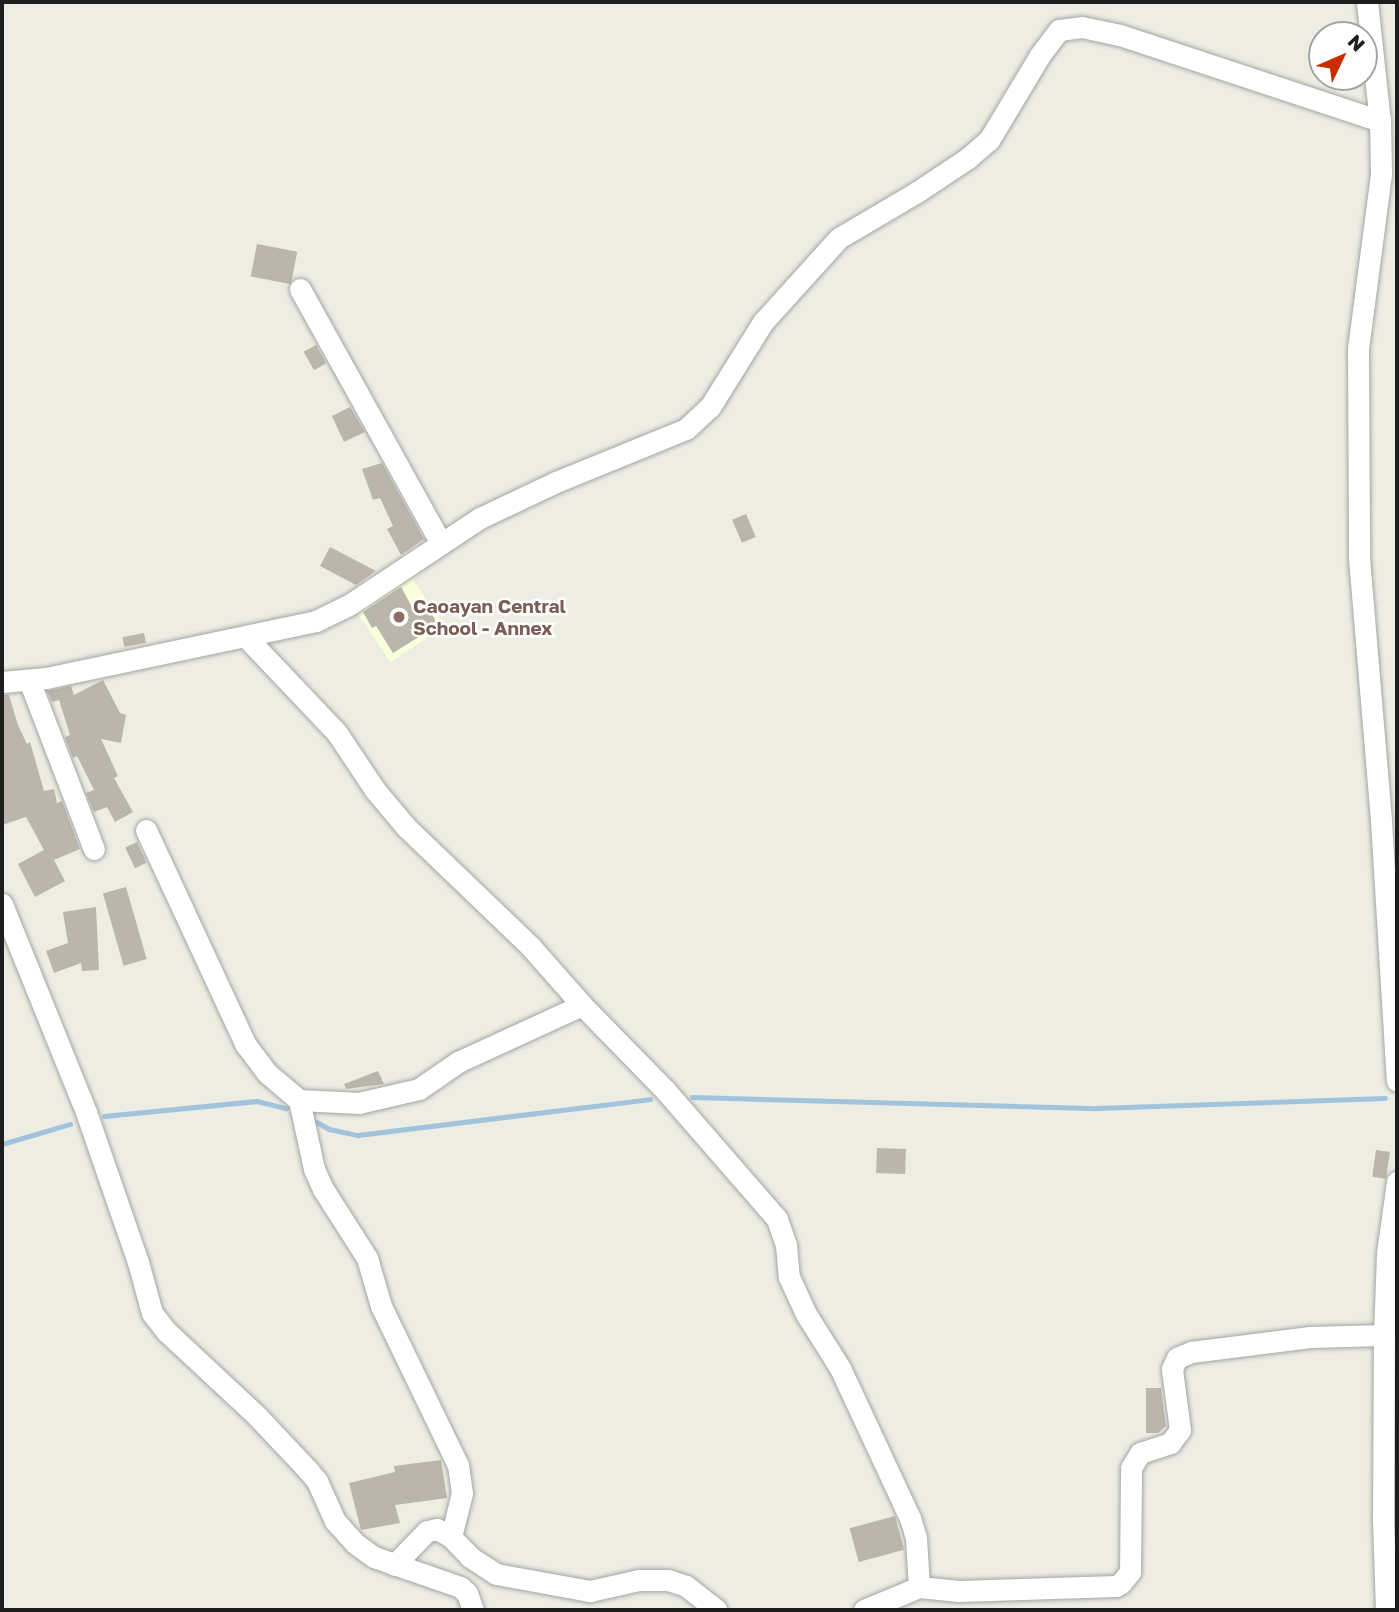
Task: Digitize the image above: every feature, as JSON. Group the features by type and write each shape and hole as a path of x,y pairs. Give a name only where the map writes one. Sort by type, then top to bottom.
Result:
{"street":[{"path":"1367,2 1380,121 1389,175 1363,299 1358,407 1361,587 1391,881 1397,1081"},
{"path":"2,682 95,668 163,651 302,626 329,615 491,513 556,482 674,435 698,420 710,407 763,322 834,242 927,186 989,140 1040,55 1059,30 1082,27 1120,35 1380,121"},
{"path":"300,289 441,543"},
{"path":"246,637 337,733 375,790 406,827 530,946 582,1005 665,1090 777,1219 786,1245 789,1277 806,1314 840,1368 910,1518 916,1538 919,1587"},
{"path":"29,680 94,849"},
{"path":"146,830 246,1045 267,1073 299,1100 359,1103 419,1089 458,1062 582,1005"},
{"path":"2,904 86,1112 138,1262 152,1313 167,1332 257,1416 307,1469 344,1532 374,1557 460,1587 467,1593 473,1610"},
{"path":"299,1100 314,1170 367,1258 381,1306 458,1465 463,1493 451,1537"},
{"path":"1386,1610 1383,1521 1384,1335 1387,1253 1397,1182"},
{"path":"864,1610 919,1587 959,1591 1116,1586 1130,1572 1131,1468 1140,1453 1170,1443 1180,1430 1172,1369 1177,1358 1191,1352 1310,1337 1384,1335"},
{"path":"394,1565 427,1531 437,1529 451,1537 470,1557 496,1574 590,1591 639,1580 668,1580 686,1586 716,1610"}],"shaded area":[{"name":"Caoayan Central School - Annex","path":"408,572 444,626 390,662 354,608"}],"building":[{"path":"257,244 297,252 291,284 251,276"},
{"path":"316,345 326,363 314,370 304,352"},
{"path":"350,407 365,432 344,442 332,416"},
{"path":"382,463 424,539 401,555 387,529 393,526 380,498 373,500 362,469"},
{"path":"746,514 756,537 742,543 732,520"},
{"path":"330,547 376,571 356,585 320,566"},
{"path":"401,587 412,607 415,605 420,613 428,608 436,621 427,626 430,630 393,653 376,626 372,628 363,612"},
{"path":"144,633 146,643 124,647 122,637"},
{"path":"103,680 120,713 126,715 121,743 101,739 118,776 114,778 133,812 115,822 107,807 94,812 86,793 94,790 77,756 73,758 65,737 70,735 59,700 52,702 47,691 71,686 74,695"},
{"path":"2,695 9,695 18,725 27,744 30,742 44,791 54,789 57,803 62,801 80,849 54,860 65,881 35,897 18,864 44,850 26,817 2,825"},
{"path":"137,842 147,863 135,868 125,847"},
{"path":"126,887 147,959 124,966 103,894"},
{"path":"96,907 99,970 82,971 81,963 54,973 46,951 68,943 63,912"},
{"path":"378,1071 384,1084 346,1089 344,1084"},
{"path":"877,1148 906,1149 905,1174 876,1173"},
{"path":"1376,1150 1390,1152 1386,1179 1372,1177"},
{"path":"1146,1388 1161,1388 1166,1426 1158,1433 1146,1433"},
{"path":"441,1460 447,1498 395,1505 400,1523 361,1530 349,1483 395,1472 394,1466"},
{"path":"895,1516 904,1550 859,1562 850,1528"}],"waterway":[{"path":"692,1097 1097,1108 1385,1098"},
{"path":"317,1122 329,1129 358,1135 650,1099"},
{"path":"104,1116 257,1101 286,1108"},
{"path":"2,1144 70,1124"}],"place":[{"name":"Caoayan Central School - Annex","path":"399,617"}]}
